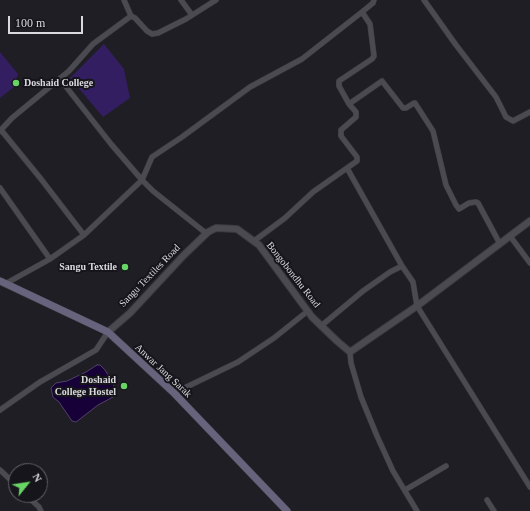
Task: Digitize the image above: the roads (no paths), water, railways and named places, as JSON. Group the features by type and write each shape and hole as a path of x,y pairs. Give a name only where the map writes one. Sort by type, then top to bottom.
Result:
{"main road":[{"name":"Anwar Jang Sarak","path":"3,283 108,332 174,393 287,511"}],"street":[{"path":"124,0 131,16 152,34 158,33 192,15 216,0"},
{"path":"181,0 192,15"},
{"path":"3,283 50,259 84,235 142,180 152,157 182,137 250,86 302,59 373,3 374,0"},
{"path":"424,0 496,97 506,117 513,121 530,112"},
{"path":"254,241 285,218 313,192 357,162 357,158 341,136 341,130 356,117 356,112 349,104 339,81 372,59 374,56 370,24 362,12"},
{"path":"84,235 41,179 0,130 12,118 60,79 93,44 131,16"},
{"path":"60,79 111,144 142,180 153,191 206,234"},
{"path":"349,104 382,81 403,108 406,108 414,102 432,131 446,185 456,205 459,209 469,203 478,203 500,244"},
{"path":"347,168 402,266 413,282 417,306 530,487"},
{"path":"0,188 50,259"},
{"path":"417,511 377,436 361,397 351,363 350,352 417,306 530,221"},
{"name":"Bongobondhu Road","path":"206,234 216,228 237,229 259,245 312,317 350,352"},
{"name":"Sangu Textiles Road","path":"108,332 130,313 184,255 206,234"},
{"path":"510,236 530,262"},
{"path":"321,326 363,290 402,266"},
{"path":"174,393 238,362 274,338 304,314"},
{"path":"0,410 40,382 96,350 108,332"},
{"path":"405,490 446,466"},
{"path":"0,470 8,478"},
{"path":"487,500 494,511"},
{"path":"35,503 41,511"}],"place":[{"name":"Doshaid College","path":"16,83"},
{"name":"Sangu Textile","path":"125,267"},
{"name":"Doshaid College Hostel","path":"124,386"}]}
